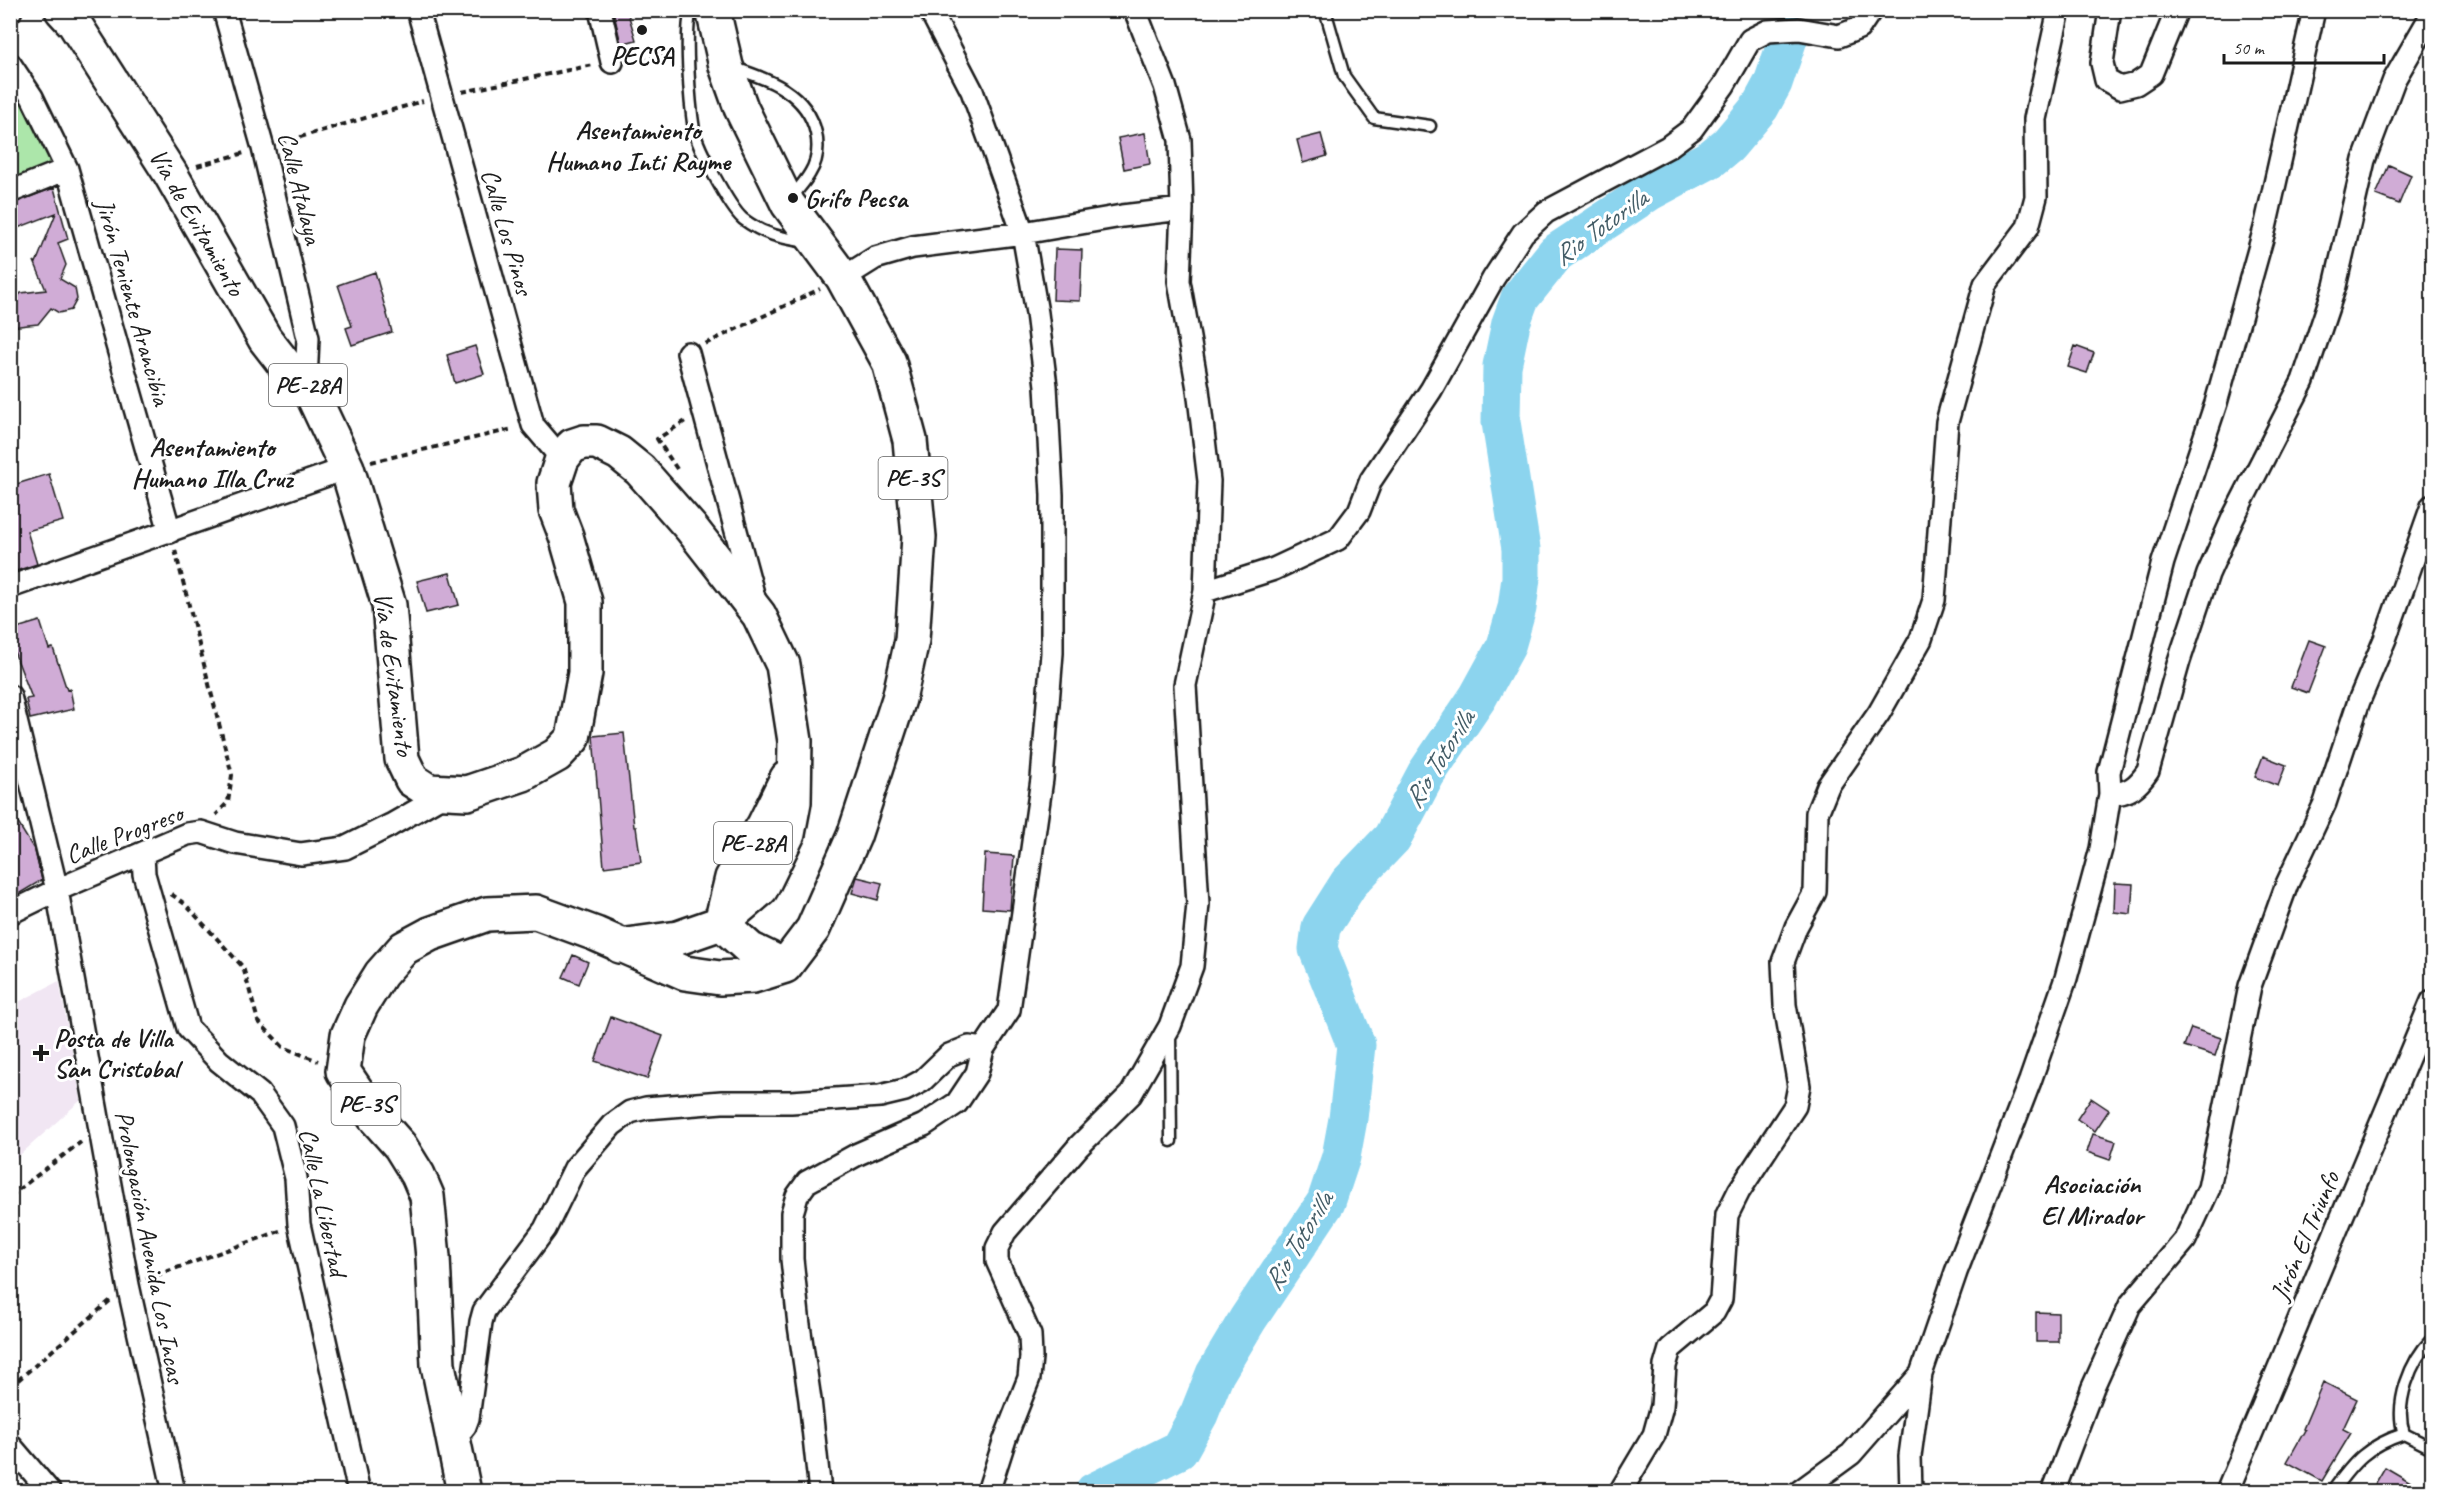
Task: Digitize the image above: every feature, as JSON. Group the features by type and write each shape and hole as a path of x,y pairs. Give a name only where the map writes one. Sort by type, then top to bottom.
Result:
{"highway":[{"name":"Vía de Evitamiento","path":"62,10 74,23 164,164 265,339 286,366 306,381 347,468 389,604 402,759 412,780 429,790 467,793 523,774 557,756 573,738 585,673 585,602 556,510 554,483 562,459"},
{"name":"PE-3S","path":"464,1491 438,1365 427,1196 418,1175 400,1146 375,1118 344,1071 348,1035 370,990 404,948 430,934 487,914 536,912 685,973 720,978 753,976 785,966 813,929 854,836 899,699 912,640 919,537 910,440 889,362 843,278 788,204 741,108 726,66 713,10"},
{"path":"562,459 572,446 585,441 597,442 619,453 640,470 691,528 759,615 783,665 795,741 794,802 788,834 761,889 721,923 678,938 620,946"},
{"path":"721,923 750,949 785,966"}],"street":[{"name":"Calle Atalaya","path":"224,10 263,148 308,338 306,381"},
{"name":"Calle Los Pinos","path":"418,10 533,425 562,459"},
{"path":"600,10 612,62"},
{"path":"820,1491 792,1259 792,1213 797,1196 807,1182 858,1154 924,1125 957,1103 977,1073 983,1048 1009,1010 1042,779 1052,653 1052,495 1047,397 1037,313 1023,233 972,91 930,10"},
{"path":"988,1491 1029,1378 1031,1357 1030,1335 997,1262 997,1248 1005,1232 1079,1146 1131,1094 1170,1026 1192,966 1198,904 1185,685 1205,591 1209,481 1198,389 1179,281 1182,209 1180,140 1166,86 1135,10"},
{"path":"1205,591 1274,569 1338,539 1359,511 1371,480 1431,390 1493,279 1523,233 1546,212 1668,147 1692,129 1724,85 1750,40 1768,31 1798,29 1839,36 1859,28 1870,10"},
{"path":"1620,1491 1654,1436 1662,1406 1665,1366 1670,1349 1714,1312 1721,1299 1727,1215 1739,1191 1795,1106 1799,1086 1785,1005 1783,962 1796,927 1815,892 1817,813 1828,786 1880,713 1922,639 1934,600 1947,422 1985,284 2028,227 2036,197 2035,119 2059,10"},
{"path":"2110,10 2102,63 2106,80 2120,87 2136,84 2151,74 2177,10"},
{"path":"1911,1491 1910,1456 1921,1374 1956,1272 2030,1081 2066,978 2101,849 2110,794 2109,772 2142,641 2163,562 2216,403 2265,228 2314,10"},
{"path":"2110,794 2122,794 2137,787 2148,771 2179,660 2208,574 2233,518 2303,381 2335,286 2364,160 2394,80 2433,14"},
{"name":"Jirón Teniente Arancibia","path":"10,64 32,97 67,169 170,532"},
{"path":"10,192 67,169"},
{"path":"843,278 875,258 913,247 1182,209"},
{"path":"688,353 759,615"},
{"path":"10,587 347,468"},
{"path":"2052,1491 2093,1387 2130,1305 2185,1240 2209,1188 2250,986 2287,884 2325,803 2359,701 2385,639 2433,506"},
{"name":"Prolongación Avenida Los Incas","path":"10,696 16,735 57,890 98,1129 128,1285 174,1491"},
{"name":"Calle Progreso","path":"10,913 57,890 144,864 186,834 201,832 235,843 302,854 345,848 447,793"},
{"name":"Calle La Libertad","path":"144,864 188,1028 219,1061 260,1094 283,1126 296,1178 299,1224 359,1491"},
{"name":"Jirón El Triunfo","path":"2227,1491 2433,1001"},
{"path":"453,1441 465,1426 468,1418 484,1311 544,1228 575,1168 612,1125 630,1112 646,1108 722,1102 791,1102 880,1096 905,1090 922,1081 949,1055 969,1047 983,1048"},
{"path":"1800,1491 1851,1454 1921,1374"},
{"path":"10,1445 50,1491"}],"lane":[{"path":"692,10 689,78 695,133 729,201 742,218 770,236 816,243"},
{"path":"1325,10 1344,76 1374,118 1430,126"},
{"path":"726,66 763,77 794,95 812,118 819,148 811,172 788,204"},
{"path":"1170,1026 1171,1141"},
{"path":"2403,1434 2400,1417 2403,1393 2425,1346 2433,1339"},
{"path":"2332,1491 2352,1464 2381,1442 2403,1434 2433,1448"}],"path":[{"path":"688,353 843,278"},
{"path":"657,439 702,409"},
{"path":"347,468 533,425"},
{"path":"170,532 232,775 228,802 201,832"},
{"path":"144,864 185,904 243,967 258,1021 283,1047 344,1071"},
{"path":"10,1196 98,1129"},
{"path":"10,1387 128,1285 299,1224"}],"shaded area":[{"name":"Posta de Villa San Cristobal","path":"59,981 81,1100 11,1163 11,1006"}],"green space":[{"path":"10,76 52,155 46,167 10,182"}],"building":[{"path":"613,10 627,10 636,40 621,44"},
{"path":"1145,133 1150,164 1124,169 1118,138"},
{"path":"1321,134 1327,156 1303,163 1297,140"},
{"path":"2389,165 2411,175 2399,204 2376,195"},
{"path":"54,188 68,239 58,243 66,265 60,279 75,288 77,299 71,310 59,313 51,308 38,324 10,327 10,305 21,293 46,290 34,261 36,263 56,213 10,231 10,204"},
{"path":"1055,249 1082,250 1080,301 1053,300"},
{"path":"375,272 392,332 352,345 346,328 352,326 338,285"},
{"path":"475,346 484,374 455,383 447,355"},
{"path":"2075,346 2094,353 2087,373 2068,367"},
{"path":"49,474 63,521 27,531 37,564 10,573 10,486"},
{"path":"450,573 459,605 426,613 417,581"},
{"path":"40,621 49,649 53,648 67,690 70,689 74,709 30,719 26,699 32,698 10,641 10,630"},
{"path":"2309,640 2326,646 2308,693 2291,687"},
{"path":"624,733 634,827 636,827 641,862 604,867 593,736"},
{"path":"2263,756 2286,765 2278,786 2255,777"},
{"path":"10,810 35,851 42,880 10,899"},
{"path":"985,854 1014,856 1010,910 982,908"},
{"path":"857,877 882,883 878,900 852,893"},
{"path":"2115,883 2133,884 2131,914 2114,912"},
{"path":"573,955 588,962 579,984 563,977"},
{"path":"611,1017 663,1036 647,1079 595,1061"},
{"path":"2191,1028 2221,1038 2215,1056 2184,1046"},
{"path":"2091,1098 2109,1110 2095,1131 2077,1119"},
{"path":"2093,1134 2116,1141 2110,1160 2087,1152"},
{"path":"2036,1312 2058,1313 2058,1342 2036,1342"},
{"path":"2323,1382 2357,1399 2343,1429 2351,1433 2322,1481 2287,1462 2305,1430 2303,1429"},
{"path":"2385,1467 2426,1491 2371,1491"}],"waterway":[{"name":"Rio Totorilla","path":"1094,1492 1179,1450 1199,1414 1215,1374 1248,1319 1326,1202 1341,1157 1348,1119 1356,1045 1318,949 1321,927 1349,883 1392,838 1426,774 1478,697 1506,646 1517,608 1521,578 1521,549 1501,422 1502,366 1511,323 1520,298 1556,253 1650,191 1712,158 1728,145 1760,107 1773,83 1790,33"}],"place":[{"name":"PECSA","path":"642,30"},
{"name":"Grifo Pecsa","path":"793,198"},
{"name":"Posta de Villa San Cristobal","path":"41,1053"}],"district":[{"name":"Asentamiento Humano Inti Rayme","path":"638,146"},
{"name":"Asentamiento Humano Illa Cruz","path":"212,462"},
{"name":"Asociación El Mirador","path":"2092,1200"}]}
